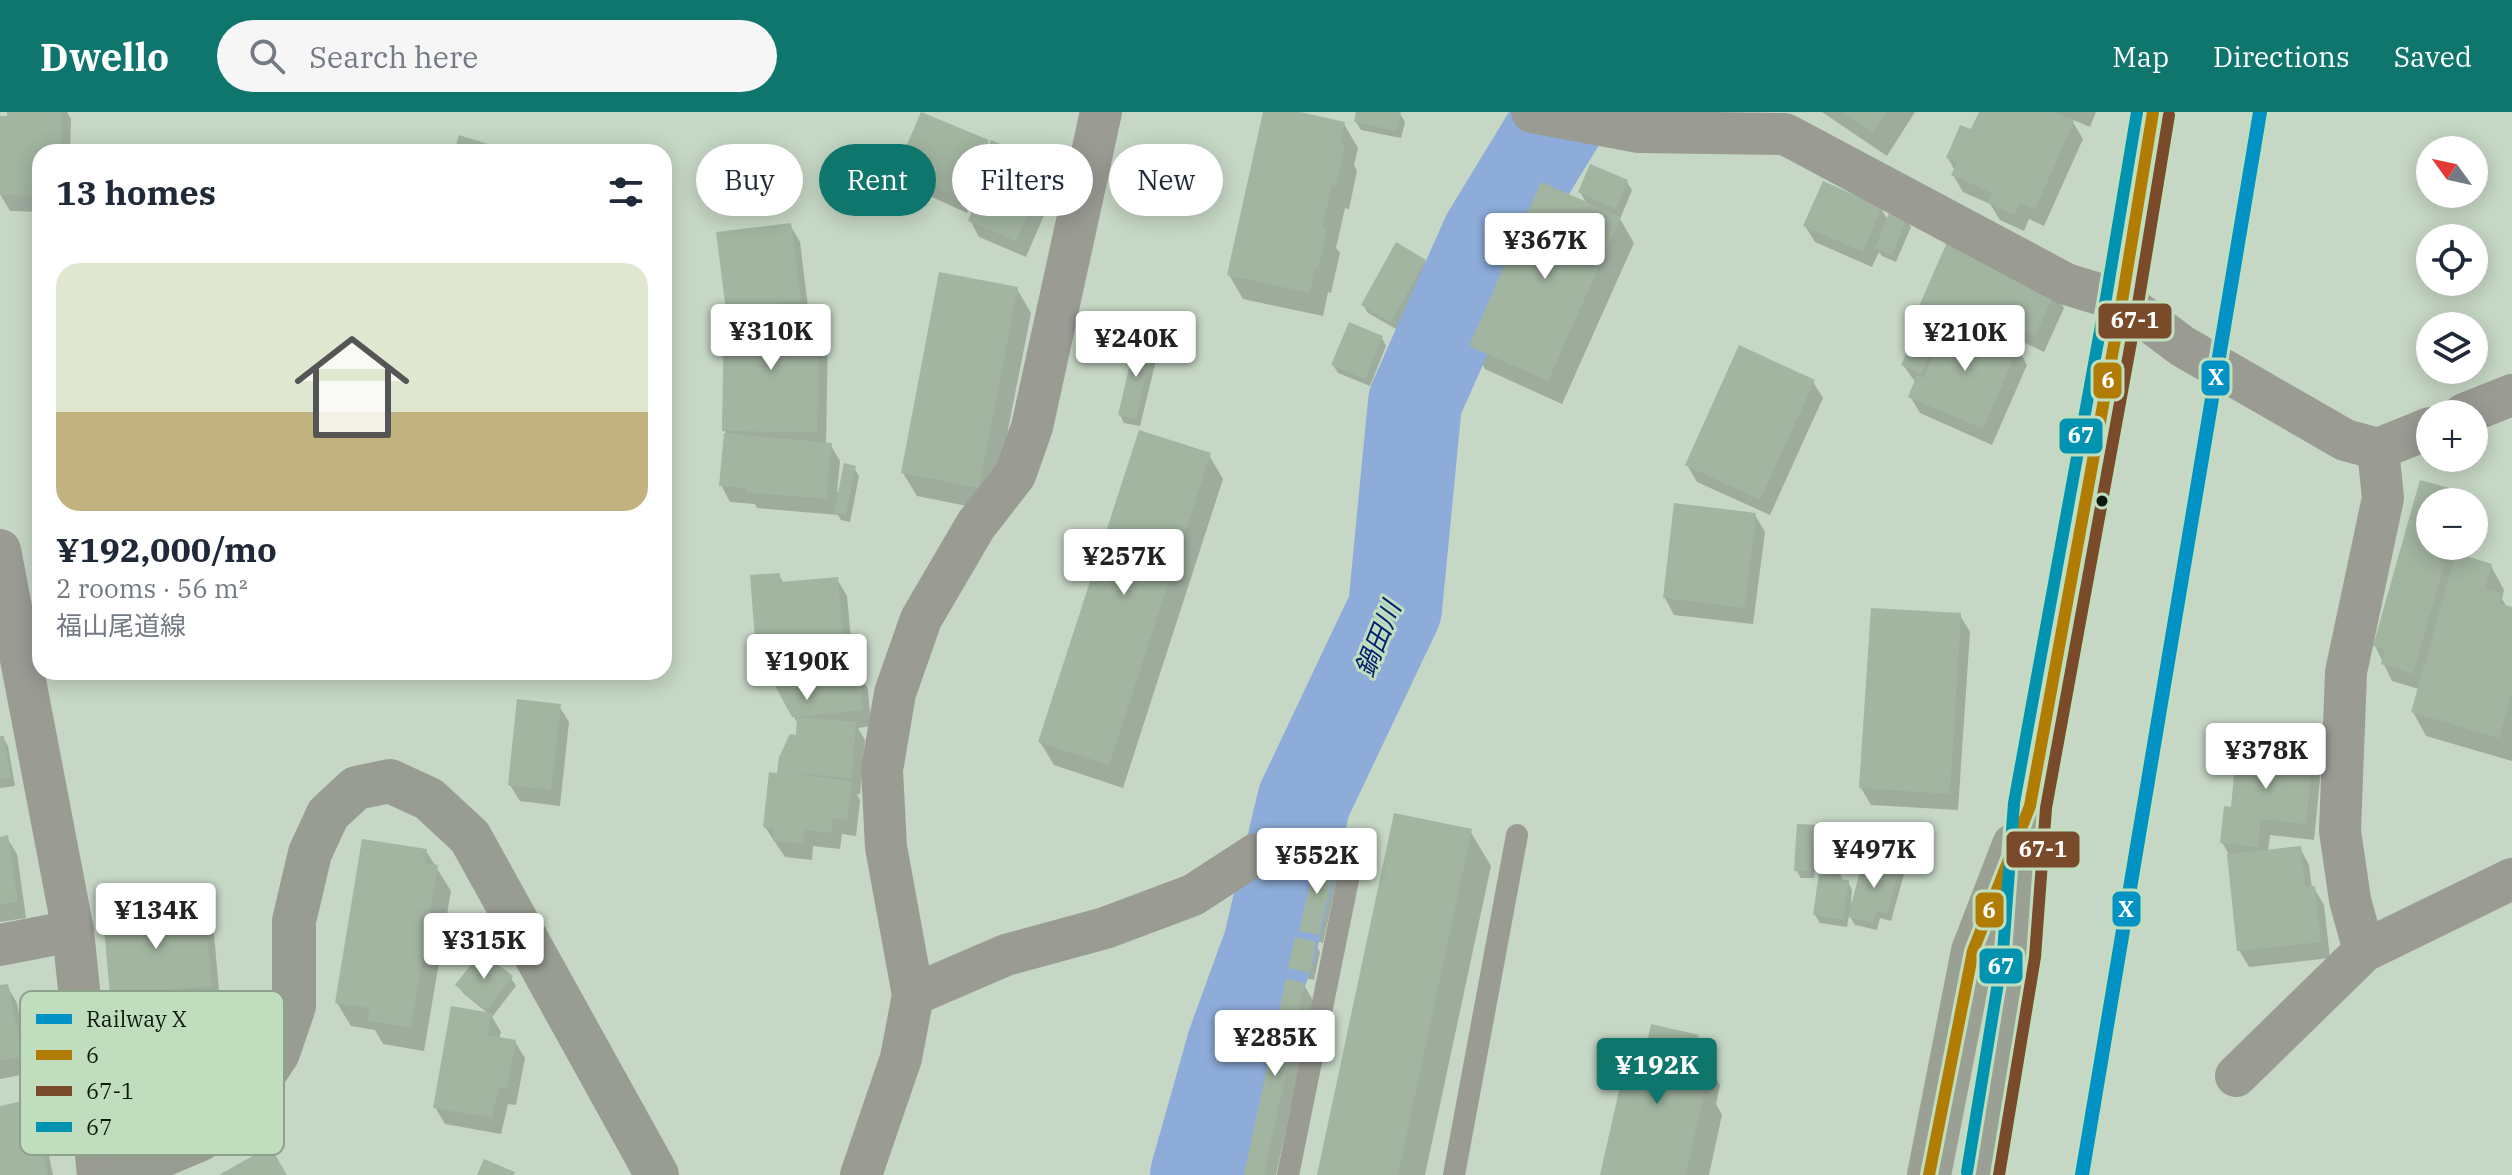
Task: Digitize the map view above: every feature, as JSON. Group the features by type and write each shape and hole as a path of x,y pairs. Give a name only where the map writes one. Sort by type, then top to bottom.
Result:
{"main road":[{"path":"1983,1175 2019,954 2030,806 2122,301 2153,112"},
{"path":"1929,1175 1973,951 2030,806"}],"street":[{"path":"861,1175 901,1058 913,995 886,847 882,770 895,693 921,619 976,525 1015,475 1032,427 1101,112"},
{"path":"1532,112 1639,132 1785,134 2066,284 2122,301 2182,346 2345,440 2378,449 2416,434"},
{"path":"2488,404 2512,395"},
{"path":"2364,951 2350,900 2340,831 2346,672 2383,498 2378,449"},
{"path":"0,550 73,931 79,991"},
{"path":"284,1035 294,1006 294,921 310,853 328,814 356,788 390,781 429,799 470,837 657,1175"},
{"path":"913,995 1006,955 1105,928 1193,895 1256,854"},
{"path":"2236,1076 2364,951 2512,879"},
{"path":"0,945 73,931"},
{"path":"96,1155 98,1175"},
{"path":"116,1175 163,1155"}],"lane":[{"path":"1454,1175 1517,835"},
{"path":"1288,1175 1352,860"}],"building":[{"path":"7,112 62,112 61,144 32,144 32,196 0,195 0,116 7,116"},
{"path":"921,112 989,140 987,144 952,144 952,194 936,187 936,144 907,144"},
{"path":"1263,112 1300,112 1345,122 1340,144 1345,145 1336,187 1332,185 1323,227 1327,228 1310,293 1227,275"},
{"path":"1356,112 1401,112 1397,131 1354,122"},
{"path":"1841,112 1887,112 1873,133"},
{"path":"1979,112 2054,112 2074,121 2035,210 2020,203 2014,215 1988,203 1992,193 1951,175 1957,163 1946,158 1960,125 1971,129"},
{"path":"459,135 488,144 456,144"},
{"path":"1590,164 1628,180 1616,209 1578,192"},
{"path":"1823,181 1882,207 1863,252 1803,226"},
{"path":"1541,182 1621,217 1548,381 1469,346"},
{"path":"1890,210 1907,217 1892,255 1875,248"},
{"path":"970,216 1027,216 1016,241 968,221"},
{"path":"791,223 801,301 726,310 716,232"},
{"path":"1948,240 2056,290 2035,336 2013,326 2008,338 1949,311 1921,374 1901,365 1926,310 1919,306"},
{"path":"1396,242 1426,260 1391,322 1361,305"},
{"path":"939,272 1018,287 979,488 901,473"},
{"path":"724,311 820,313 817,432 722,431"},
{"path":"1950,316 2019,346 1983,429 1908,397 1917,375 1924,378"},
{"path":"1349,322 1383,336 1365,379 1331,365"},
{"path":"1136,339 1154,343 1136,419 1118,415"},
{"path":"1739,345 1815,380 1760,500 1685,465"},
{"path":"1139,430 1211,453 1109,765 1038,742"},
{"path":"724,433 832,443 826,499 746,492 746,488 719,486"},
{"path":"844,463 856,466 846,515 834,513"},
{"path":"2420,480 2449,488 2418,488"},
{"path":"2416,494 2416,560 2439,560 2445,563 2413,674 2381,664 2385,649 2373,646"},
{"path":"1674,503 1756,513 1745,608 1663,598"},
{"path":"2454,560 2479,560 2492,564 2485,589 2501,593 2499,603 2512,607 2512,694 2499,738 2411,712"},
{"path":"780,573 780,582 838,577 846,672 859,671 863,710 792,717 756,651 750,575"},
{"path":"1871,608 1961,613 1950,794 1859,788"},
{"path":"517,699 561,704 551,790 508,785"},
{"path":"797,717 856,722 852,778 790,773 852,781 847,820 833,818 831,833 804,830 803,844 773,841 774,829 763,827 769,772 777,773 779,757 790,734 796,735"},
{"path":"0,736 4,736 11,778 0,780"},
{"path":"2237,743 2313,751 2306,824 2261,819 2258,847 2220,843 2224,806 2231,807"},
{"path":"1394,813 1472,829 1398,1175 1317,1175"},
{"path":"1797,824 1822,825 1821,847 1811,846 1811,871 1794,871"},
{"path":"8,835 18,902 0,904 0,837"},
{"path":"362,839 427,849 425,863 438,865 411,1028 367,1020 370,1008 335,1003"},
{"path":"2301,846 2305,887 2315,886 2321,942 2237,951 2227,854"},
{"path":"1316,857 1336,862 1319,935 1299,931"},
{"path":"1863,859 1882,864 1883,860 1901,864 1887,914 1876,911 1873,923 1848,917"},
{"path":"1826,866 1840,868 1839,879 1849,880 1843,920 1813,915 1819,872 1825,873"},
{"path":"154,900 155,920 205,915 212,986 110,991 104,929 115,928 113,903"},
{"path":"1295,937 1316,942 1310,973 1288,968"},
{"path":"481,952 513,976 487,1010 455,985"},
{"path":"1286,979 1305,983 1264,1175 1244,1175"},
{"path":"8,984 20,1042 20,1058 0,1061 0,985"},
{"path":"451,1006 492,1013 488,1035 516,1040 507,1089 499,1088 492,1118 433,1108"},
{"path":"1651,1024 1699,1035 1695,1052 1704,1054 1698,1082 1706,1084 1686,1175 1600,1175 1631,1038 1647,1042"},
{"path":"20,1102 20,1155 44,1155 48,1175 0,1175 0,1106"},
{"path":"254,1155 275,1155 287,1175 219,1175"},
{"path":"484,1159 515,1172 514,1175 477,1175"}],"waterway":[{"name":"鍋田川","path":"1197,1175 1234,1044 1270,945 1304,801 1395,609 1415,402 1488,237 1564,112"}],"rail line":[{"name":"X","path":"2082,1175 2260,112"}],"transit line":[{"name":"67","path":"1967,1172 2003,952 2014,803 2137,112"},
{"name":"6","path":"1929,1175 1973,951 2030,806 2122,301 2153,112"},
{"name":"67-1","path":"1999,1175 2035,957 2046,808 2138,304 2169,115"}]}
